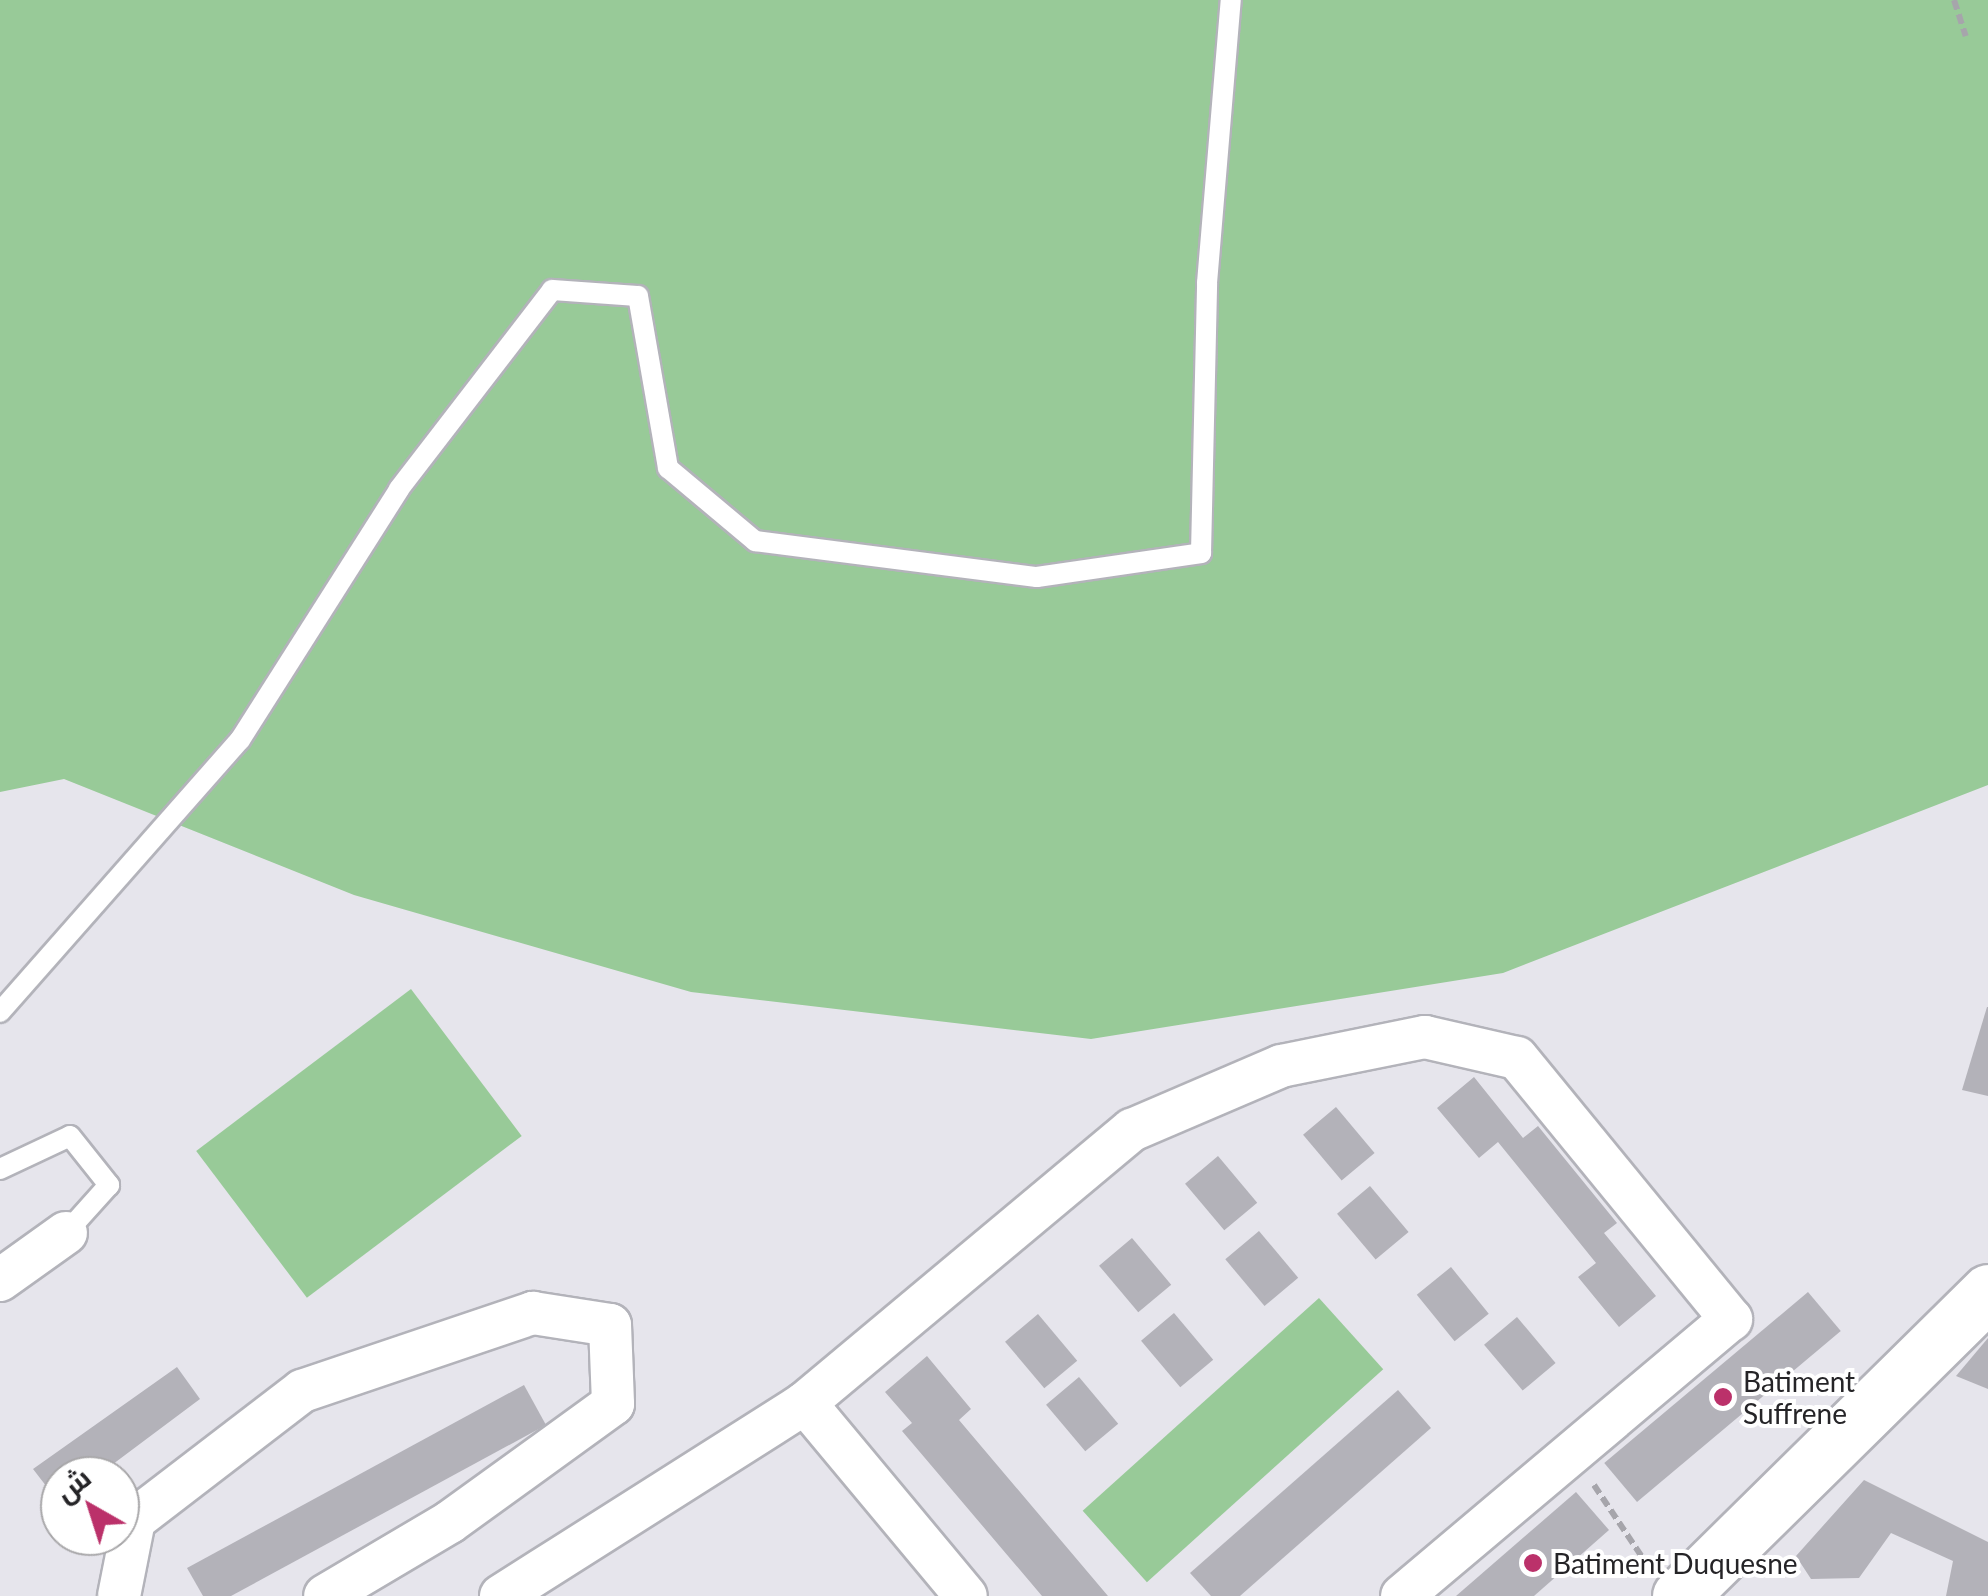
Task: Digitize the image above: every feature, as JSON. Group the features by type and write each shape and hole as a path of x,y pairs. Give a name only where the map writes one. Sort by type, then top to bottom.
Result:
{"main road":[{"path":"1669,1588 1988,1292"}],"street":[{"path":"501,1596 805,1404 1132,1130 1280,1066 1425,1037 1517,1058 1731,1318 1575,1456 1402,1596"},
{"path":"0,1280 66,1234"},
{"path":"119,1596 134,1520 302,1391 533,1313 610,1324 614,1404 450,1522 325,1596"},
{"path":"805,1404 966,1596"}],"lane":[{"path":"0,1012 240,740 399,489 552,290 638,296 668,468 755,541 1037,577 1201,553 1208,283 1231,0"},
{"path":"0,1169 70,1136 110,1185 66,1234"}],"path":[{"path":"1954,0 1966,36"},
{"path":"1575,1456 1669,1588"}],"green space":[{"path":"0,0 1988,0 1988,785 1503,973 1091,1039 691,992 354,895 64,779 0,792"},
{"path":"411,989 522,1136 307,1298 196,1151"},
{"path":"1319,1298 1383,1369 1147,1582 1083,1511"}],"building":[{"path":"1988,1007 1988,1096 1962,1090"},
{"path":"1474,1077 1523,1138 1538,1126 1617,1223 1604,1233 1656,1296 1619,1327 1578,1277 1596,1263 1498,1142 1479,1158 1437,1108"},
{"path":"1336,1107 1375,1153 1342,1181 1303,1135"},
{"path":"1218,1156 1257,1203 1224,1230 1185,1184"},
{"path":"1370,1186 1409,1232 1376,1260 1337,1214"},
{"path":"1259,1231 1298,1278 1265,1306 1225,1259"},
{"path":"1132,1238 1171,1285 1138,1312 1099,1266"},
{"path":"1451,1267 1489,1314 1455,1341 1417,1295"},
{"name":"Batiment Suffrene","path":"1808,1292 1841,1331 1637,1502 1604,1463"},
{"path":"1174,1313 1213,1360 1180,1387 1141,1341"},
{"path":"1038,1314 1077,1361 1044,1388 1005,1342"},
{"path":"1517,1317 1556,1363 1523,1391 1484,1345"},
{"path":"1988,1338 1988,1389 1956,1376"},
{"path":"927,1356 971,1409 959,1420 1108,1596 1042,1596 902,1431 912,1423 885,1392"},
{"path":"177,1367 200,1399 124,1456 51,1456"},
{"path":"1079,1377 1118,1424 1085,1451 1046,1405"},
{"path":"524,1385 546,1425 231,1596 203,1596 187,1568"},
{"path":"1398,1390 1431,1428 1240,1596 1211,1596 1190,1573"},
{"path":"1864,1480 1988,1542 1988,1596 1946,1596 1953,1561 1891,1533 1859,1578 1811,1579 1796,1556"},
{"name":"Batiment Duquesne","path":"1576,1492 1609,1530 1534,1596 1456,1596"}],"place":[{"name":"Batiment Suffrene","path":"1723,1397"},
{"name":"Batiment Duquesne","path":"1533,1563"}]}
